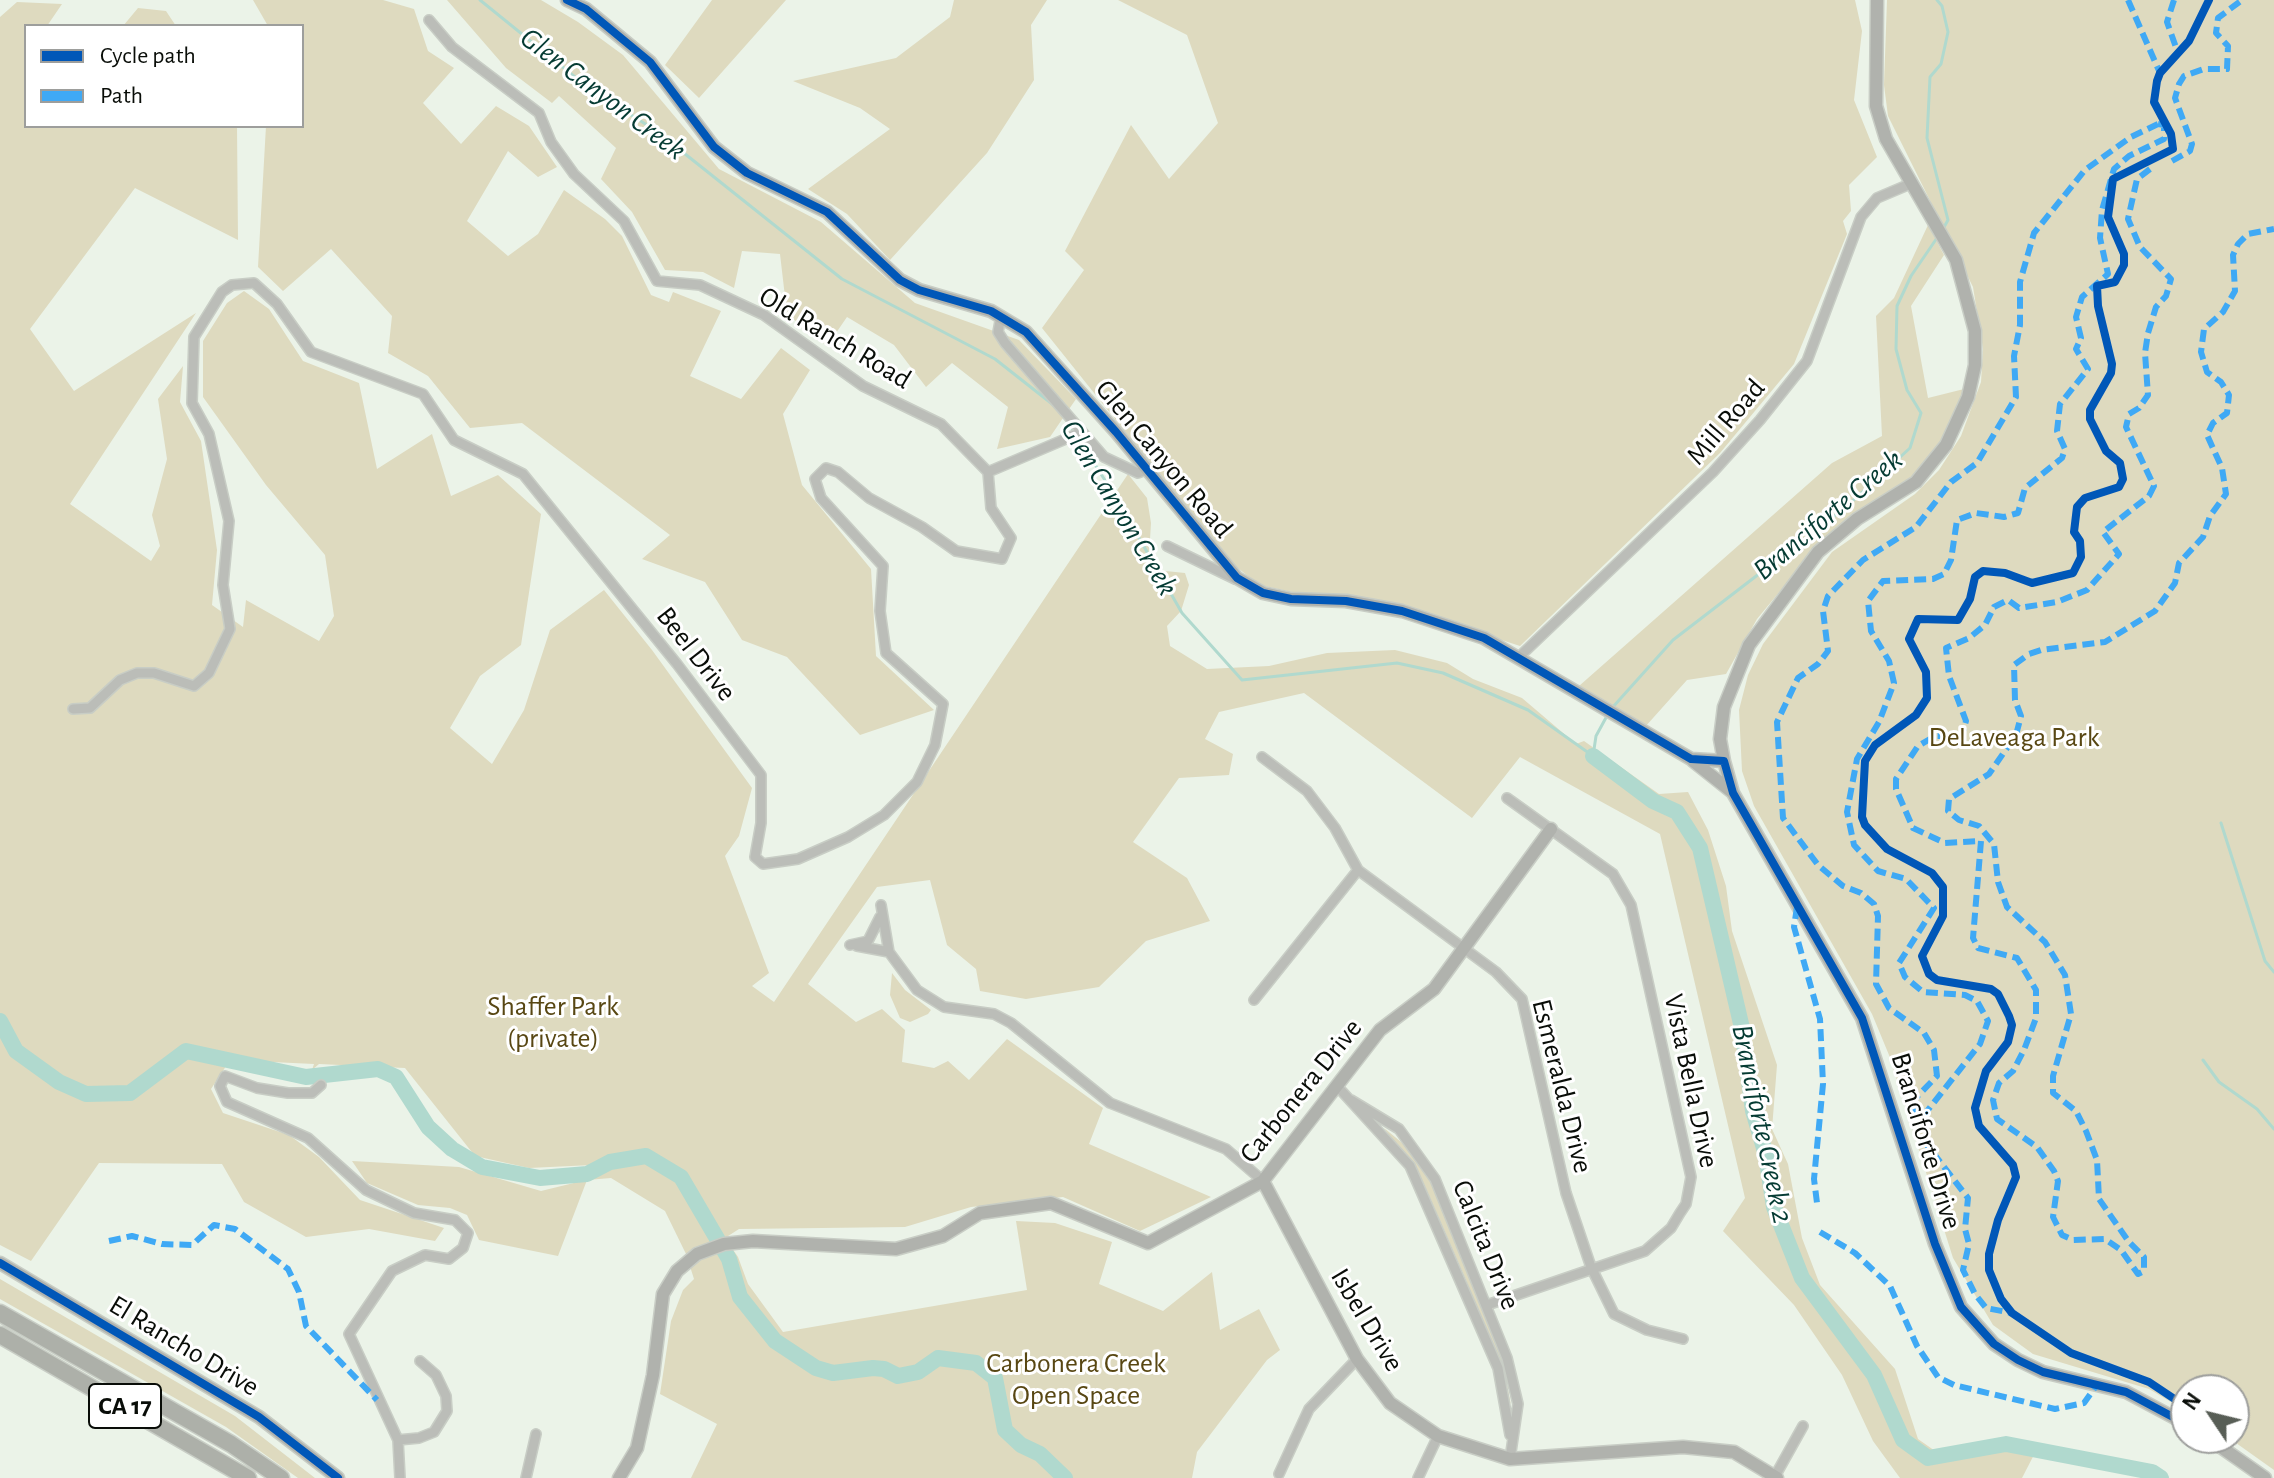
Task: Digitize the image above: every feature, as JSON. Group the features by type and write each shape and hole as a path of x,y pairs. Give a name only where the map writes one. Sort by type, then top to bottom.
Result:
{"highway":[{"name":"CA 17","path":"0,1313 231,1444 281,1478"},
{"name":"CA 17","path":"0,1335 248,1478"}],"street":[{"name":"Glen Canyon Road","path":"567,0 586,9 650,62 714,147 747,173 827,212 900,280 919,290 1001,316 1026,332 1237,578 1263,593 1291,599 1346,601 1402,611 1484,638 1645,735 1691,759 1724,761"},
{"name":"Branciforte Drive","path":"1877,0 1876,106 1886,139 1956,260 1975,331 1975,365 1968,397 1946,445 1916,482 1857,519 1818,552 1738,665 1724,707 1720,739 1724,761 1733,793 1862,1018 1935,1244 1961,1307 1994,1344 2018,1360 2058,1376 2126,1392 2170,1415"},
{"name":"Old Ranch Road","path":"429,20 452,47 539,113 551,142 574,174 624,221 657,281 700,285 764,315 863,386 941,424 988,472"},
{"name":"Mill Road","path":"1519,657 1713,472 1760,420 1807,361 1861,217 1877,198 1910,184"},
{"name":"Beel Drive","path":"73,709 90,708 120,680 137,673 154,673 194,686 209,673 230,629 223,585 229,521 209,434 192,403 194,337 222,292 232,285 254,283 277,304 311,352 423,394 454,440 523,474 677,664 761,775 761,823 755,857 763,864 798,859 848,837 884,815 917,782 935,745 943,704 886,653 880,611 883,566 821,498 815,479 826,468 838,472 869,498 922,527 956,551 1002,559 1011,538 991,508 988,472"},
{"path":"1001,316 998,332 1005,343 1104,457 1138,473 1146,470"},
{"path":"988,472 1071,437 1078,428"},
{"path":"1167,546 1263,593"},
{"path":"1691,759 1704,757 1720,739"},
{"name":"Esmeralda Drive","path":"1262,757 1307,791 1335,828 1358,870 1496,972 1522,999 1566,1193 1591,1267 1614,1314 1647,1330 1683,1339"},
{"path":"1691,759 1733,793"},
{"name":"Vista Bella Drive","path":"1487,1305 1645,1251 1671,1228 1686,1204 1691,1177 1631,905 1613,874 1507,798"},
{"name":"Carbonera Drive","path":"619,1478 637,1448 653,1375 663,1294 677,1271 697,1254 724,1244 753,1241 896,1249 943,1236 980,1213 1051,1203 1148,1243 1263,1181 1380,1030 1434,989 1466,950 1551,829"},
{"path":"1254,1000 1358,870"},
{"path":"881,905 883,928 889,952 850,945 868,941 878,924 881,905"},
{"name":"Isbel Drive","path":"889,952 917,990 944,1007 994,1014 1011,1023 1110,1103 1226,1149 1263,1181 1357,1359 1390,1403 1438,1436 1510,1459 1683,1447 1734,1452 1776,1478"},
{"path":"321,1085 312,1093 288,1093 257,1088 225,1076 220,1086 227,1102 308,1138 366,1190 414,1213 455,1220 468,1233 463,1248 449,1259 425,1255 392,1271 360,1312 349,1334 398,1440 400,1478"},
{"name":"Calcita Drive","path":"1337,1086 1410,1166 1498,1368 1512,1442"},
{"name":"Calcita Drive","path":"1351,1100 1399,1129 1435,1179 1507,1358 1518,1404 1510,1459"},
{"name":"El Rancho Drive","path":"0,1263 259,1417 338,1478"},
{"path":"1279,1474 1309,1409 1357,1359"},
{"path":"398,1440 419,1438 434,1432 447,1411 446,1396 436,1375 420,1361"},
{"path":"1776,1478 1803,1426"},
{"path":"526,1478 536,1434"},
{"path":"1418,1478 1438,1436"},
{"path":"2231,1454 2265,1478"}],"green space":[{"path":"253,0 383,0 414,9 428,51 454,68 423,103 461,144 496,106 529,126 557,167 538,177 508,151 467,221 508,256 538,234 564,190 605,219 622,236 651,295 669,302 673,292 721,311 690,376 741,399 781,348 810,370 783,414 802,485 871,569 876,656 934,710 860,735 787,657 742,640 705,582 642,559 670,535 522,423 470,428 428,376 388,353 392,316 331,249 283,291 258,267 266,128 304,128 304,24 267,24"},
{"path":"447,0 541,0 578,22 623,55 719,169 821,222 915,303 1019,340 1076,399 1050,437 997,449 1008,407 952,363 926,387 894,345 847,317 827,346 787,314 780,254 742,251 734,288 703,272 665,270 632,212 601,179 616,148 559,96 552,103 506,68"},
{"path":"712,0 786,0 699,98 665,65"},
{"path":"954,0 1047,0 1031,25 1034,80 987,153 890,260 847,214 808,189 890,129 860,108 793,81 896,58 950,17"},
{"path":"1118,0 1855,0 1862,31 1854,100 1877,157 1849,185 1851,211 1843,221 1847,234 1794,364 1720,453 1520,646 1398,606 1301,594 1265,586 1249,577 1227,559 1042,328 1084,270 1065,251 1131,125 1169,179 1218,123 1187,35"},
{"name":"DeLaveaga Park","path":"1887,0 2274,0 2274,1470 2250,1453 2250,1374 2170,1374 2170,1401 2149,1389 2033,1354 1993,1325 1953,1258 1889,1055 1872,1014 1754,806 1742,771 1739,710 1748,675 1763,644 1832,552 1915,494 1939,470 1961,436 1981,382 1983,349 1973,287 1888,116 1884,85"},
{"path":"17,2 62,4 48,24 24,24 24,128 237,128 238,240 135,188 30,329 74,391 196,313 70,504 151,561 160,546 152,515 167,459 158,399 183,366 180,402 201,441 217,550 212,605 243,627 246,600 319,641 334,616 325,555 266,485 203,397 203,341 227,303 244,291 269,309 303,361 359,383 377,469 432,434 451,496 498,475 541,514 521,645 480,676 450,728 492,764 524,710 550,630 604,590 652,650 752,788 739,836 725,856 769,973 752,986 774,1002 1128,474 1147,498 1151,523 1149,556 1156,570 1185,573 1189,585 1181,611 1167,626 1170,646 1207,669 1269,666 1327,653 1395,650 1447,663 1473,679 1522,698 1576,744 1584,741 1659,794 1688,792 1708,830 1726,886 1732,931 1777,1065 1772,1129 1788,1164 1802,1238 1820,1285 1895,1369 1918,1439 1948,1460 1991,1441 2038,1447 2022,1478 1900,1478 1873,1441 1842,1375 1794,1305 1723,1231 1745,1198 1660,834 1520,757 1472,818 1304,693 1219,712 1205,739 1233,754 1229,775 1179,778 1133,842 1187,878 1210,921 1146,941 1099,987 1026,999 980,991 976,969 947,945 930,880 877,887 808,984 856,1022 882,1009 905,1030 902,1062 934,1068 948,1061 969,1080 1007,1039 1103,1108 1089,1144 1211,1197 1140,1231 1063,1197 971,1207 905,1227 739,1229 725,1238 738,1257 748,1284 783,1332 1027,1290 1016,1221 1055,1223 1112,1242 1099,1284 1163,1311 1212,1272 1220,1330 1259,1309 1280,1350 1267,1360 1197,1452 1192,1478 691,1478 717,1424 660,1394 671,1321 683,1290 694,1279 686,1254 665,1211 611,1178 587,1180 558,1256 479,1240 467,1215 450,1208 418,1205 367,1183 352,1161 459,1167 541,1191 586,1180 592,1165 529,1168 475,1156 405,1068 319,1064 312,1070 314,1064 230,1060 211,1089 223,1113 289,1135 319,1157 360,1200 444,1228 435,1241 369,1229 306,1237 244,1202 222,1164 99,1163 31,1261 0,1245 0,17"},
{"path":"138,8 166,11 175,24 125,24"},
{"path":"1928,225 1944,255 1911,306 1928,398 1964,389 1942,444 1913,478 1857,511 1814,550 1757,619 1726,674 1687,680 1645,727 1579,686 1832,463 1882,436 1876,316 1894,298"},
{"path":"892,973 905,990 931,1010 928,1014 910,1022 900,1018 890,995"},
{"path":"1384,1128 1406,1146 1431,1180 1502,1359 1511,1405 1466,1280 1423,1182"},
{"path":"0,1279 235,1416 315,1478 298,1478 226,1427 0,1299"}],"waterway":[{"name":"Glen Canyon Creek","path":"480,0 591,90 655,130 842,279 995,359 1056,407"},
{"name":"Branciforte Creek","path":"1937,0 1942,6 1948,32 1941,64 1930,77 1927,138 1948,220 1943,229"},
{"name":"Branciforte Creek","path":"1612,708 1673,640 1846,507 1910,448 1921,413 1907,390 1896,349 1897,306 1911,276 1939,235"},
{"name":"Glen Canyon Creek","path":"1066,419 1115,496 1182,613 1242,680 1397,663 1443,673 1528,710 1593,756 1596,736 1608,714"},
{"name":"Branciforte Creek 2","path":"1593,756 1653,801 1677,812 1700,848 1742,1028 1753,1111 1766,1155 1774,1207 1802,1278 1874,1375 1903,1440 1928,1458 2006,1444 2152,1472 2161,1478"},
{"path":"2221,823 2265,961 2274,972"},
{"path":"0,1021 16,1051 59,1082 86,1094 130,1093 186,1051 306,1077 378,1069 396,1077 428,1127 452,1149 482,1167 540,1178 587,1174 610,1162 646,1156 681,1177 729,1259 740,1297 775,1341 816,1368 833,1373 873,1368 884,1369 898,1376 918,1372 938,1358 976,1363 995,1378 1005,1430 1021,1445 1040,1454 1065,1478"},
{"path":"2203,1060 2219,1082 2257,1109 2274,1129"}],"marked path":[{"path":"2128,0 2160,73"},
{"path":"2174,0 2167,22 2178,53"},
{"path":"2172,161 2190,151 2192,144 2175,98 2179,84 2184,76 2204,69 2227,69 2228,46 2216,33 2218,18 2242,0"},
{"path":"2158,124 2164,125 2164,139 2129,156 2114,169 2102,210 2100,238 2108,274 2082,297 2076,317 2081,338 2076,349 2088,369 2060,404 2057,431 2065,449 2062,458 2025,488 2018,513 2004,517 1976,513 1957,520 1951,560 1944,574 1933,579 1883,581 1868,601 1871,631 1889,661 1894,683 1879,722 1857,759 1847,812 1854,845 1878,871 1906,879 1934,908 1899,963 1905,977 1923,992 1965,995 1977,1001 1988,1021 1980,1044 1920,1120 1910,1104 1937,1076 1934,1050 1924,1033 1889,1008 1876,984 1878,916 1874,904 1861,893 1843,886 1818,865 1783,818 1777,722 1798,678 1818,664 1828,651 1823,611 1828,596 1863,560 1916,527 1951,482 1977,463 2016,397 2014,356 2020,325 2020,282 2034,233 2085,170 2131,137 2158,124"},
{"path":"2150,169 2137,179 2128,219 2140,247 2171,279 2166,296 2156,307 2148,333 2145,353 2148,395 2139,408 2129,414 2126,427 2154,486 2149,496 2103,532 2119,554 2087,590 2057,602 2019,608 2008,600 1994,607 1985,625 1969,638 1946,648 1949,676 1966,721 1963,731 1959,736 1935,736 1918,746 1896,779 1896,789 1913,828 1945,843 1981,841 1973,938 1978,948 2017,958 2036,990 2036,1018 2024,1050 2013,1071 1999,1083 1993,1100 1997,1119 2037,1147 2054,1171 2058,1181 2053,1217 2062,1235 2073,1240 2105,1239 2121,1250 2138,1274 2144,1271 2144,1257 2129,1242 2099,1199 2097,1160 2086,1131 2076,1111 2053,1093 2053,1076 2071,1014 2065,975 2045,942 2007,907 1998,882 1994,844 1979,826 1959,820 1948,811 1949,799 1989,774 2016,735 2021,716 2015,700 2014,665 2041,650 2105,642 2155,611 2175,583 2179,563 2203,537 2210,516 2226,494 2222,468 2207,435 2213,423 2227,413 2229,395 2221,382 2207,372 2201,352 2204,329 2223,312 2235,291 2233,255 2238,244 2248,234 2274,229"},
{"path":"1797,907 1794,927 1820,1019 1823,1084 1814,1179 1817,1203"},
{"path":"1920,1120 1924,1141 1968,1198 1965,1229 1969,1244 1963,1270 1986,1308 2012,1313"},
{"path":"109,1241 132,1236 162,1244 192,1245 214,1225 235,1229 288,1269 299,1292 306,1326 377,1400"},
{"path":"1820,1232 1855,1253 1890,1286 1917,1346 1938,1377 1954,1385 2055,1409 2084,1403 2096,1386"}],"cycle path":[{"path":"567,0 586,9 650,62 714,147 747,173 827,212 900,280 919,290 991,311 1026,332 1116,432 1237,578 1263,593 1291,599 1346,601 1402,611 1484,638 1691,759 1724,761 1733,793 1862,1018 1935,1244 1961,1307 1994,1344 2018,1360 2043,1372 2126,1392 2170,1415"},
{"path":"2170,1396 2149,1382 2071,1353 2012,1313 2001,1299 1989,1270 1989,1254 1998,1220 2016,1177 2013,1165 1979,1126 1975,1108 1986,1071 2008,1042 2012,1025 1998,994 1991,989 1937,980 1929,974 1922,956 1943,916 1943,887 1932,873 1887,849 1865,825 1862,817 1865,761 1875,745 1916,715 1927,698 1926,672 1909,639 1918,619 1958,620 1970,599 1975,577 1983,571 2005,573 2032,583 2073,573 2081,557 2080,541 2074,532 2077,507 2085,498 2119,487 2123,479 2120,463 2106,451 2090,419 2090,410 2111,373 2112,364 2098,306 2097,286 2115,282 2124,265 2124,254 2108,217 2113,179 2173,149 2171,134 2154,102 2157,81 2160,73 2189,41 2209,0"},
{"path":"0,1263 259,1417 338,1478"}],"park label":[{"name":"Shaffer Park (private)","path":"553,1023"},
{"name":"Carbonera Creek Open Space","path":"1076,1380"}]}
